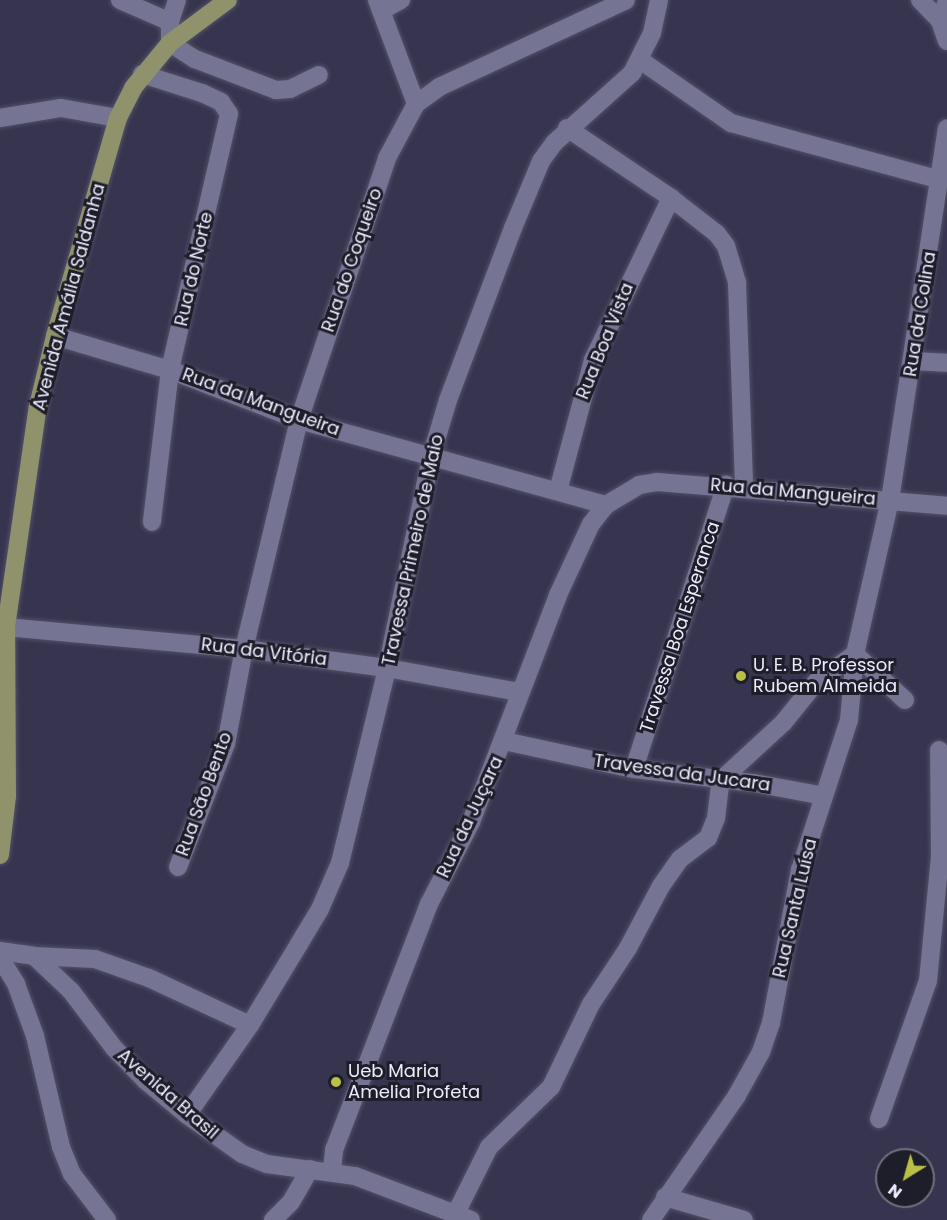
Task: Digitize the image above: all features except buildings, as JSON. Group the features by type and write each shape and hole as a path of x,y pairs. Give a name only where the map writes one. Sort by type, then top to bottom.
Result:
{"main road":[{"name":"Avenida Amália Saldanha","path":"0,855 7,796 6,627 38,406 55,336 118,118 142,74 170,43 228,0"}],"street":[{"path":"120,0 170,22"},
{"path":"177,0 170,22 170,43 225,74 276,90 301,85 319,75"},
{"path":"401,0 379,5 416,104"},
{"name":"Rua do Coqueiro","path":"244,649 299,420 387,158 416,104 439,87 626,0"},
{"name":"Travessa Primeiro de Maio","path":"187,1115 250,1025 320,909 340,863 387,668 430,457 448,400 541,161 567,128 622,85 640,60 652,33 659,0"},
{"path":"920,0 940,21 947,41"},
{"path":"940,21 947,1"},
{"path":"640,60 731,123 941,180"},
{"name":"Rua do Norte","path":"142,74 202,93 220,102 229,114 170,370 152,522"},
{"path":"0,118 61,108 118,118"},
{"name":"Travessa Boa Esperanca","path":"567,128 670,198 717,234 731,259 737,283 735,486 634,769"},
{"name":"Rua da Colina","path":"890,500 941,180 947,128"},
{"name":"Rua Boa Vista","path":"558,491 593,360 670,198"},
{"name":"Rua da Mangueira","path":"55,336 170,370 299,420 606,505"},
{"path":"912,361 947,363"},
{"name":"Rua da Mangueira","path":"639,485 657,482 735,486 947,506"},
{"name":"Rua da Juçara","path":"332,1170 334,1150 429,903 471,822 562,585 591,524 606,505 639,485"},
{"name":"Rua Santa Luísa","path":"651,1220 736,1097 761,1052 771,1023 800,870 849,720 855,654 890,500"},
{"name":"Rua da Vitória","path":"6,627 244,649 387,668 519,692"},
{"name":"Rua São Bento","path":"178,867 226,744 244,649"},
{"path":"451,1215 489,1147 551,1087 591,1004 628,948 661,886 680,859 708,838 716,818 721,780 783,723 818,681 855,654 905,700"},
{"name":"Travessa da Jucara","path":"504,741 634,769 824,796"},
{"path":"879,1119 928,981 943,856 939,750"},
{"path":"0,951 104,962 149,978 250,1025"},
{"name":"Avenida Brasil","path":"34,956 71,991 114,1048 187,1115 242,1154 267,1164 332,1170 451,1215"},
{"path":"0,958 16,984 34,1036 61,1147 72,1174 107,1220"},
{"path":"273,1220 291,1202 310,1169"},
{"path":"665,1197 744,1220"}],"place":[{"name":"U. E. B. Professor Rubem Almeida","path":"741,676"},
{"name":"Ueb Maria Amelia Profeta","path":"336,1082"}]}
